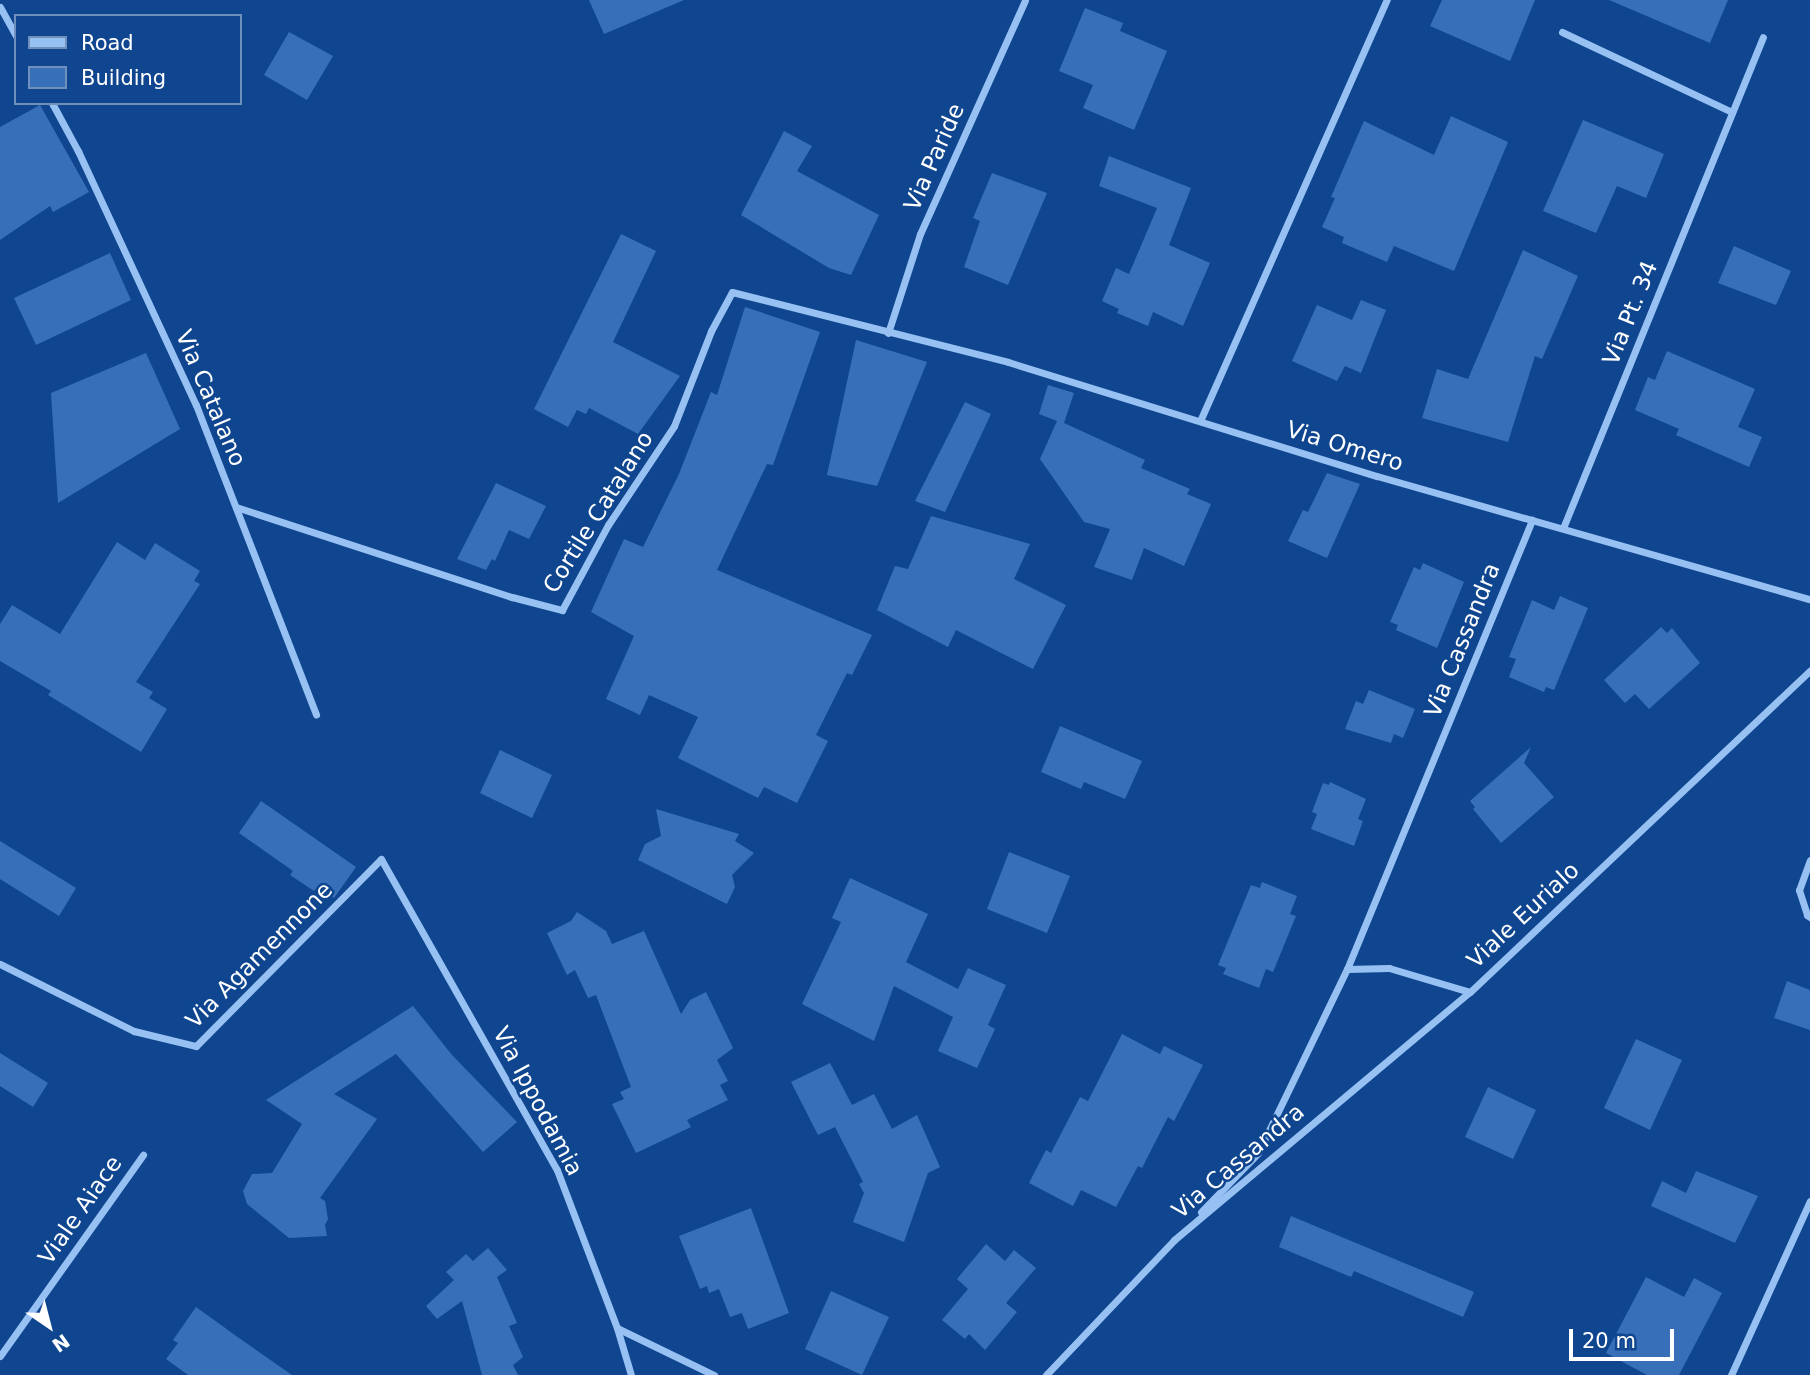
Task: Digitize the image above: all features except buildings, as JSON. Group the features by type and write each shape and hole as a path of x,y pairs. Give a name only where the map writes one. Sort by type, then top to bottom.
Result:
{"street":[{"name":"Via Paride","path":"888,333 920,234 1025,0"},
{"path":"1200,421 1387,0"},
{"path":"0,7 14,32"},
{"path":"1562,32 1732,112"},
{"name":"Via Pt. 34","path":"1563,528 1763,37"},
{"name":"Via Catalano","path":"53,105 78,151 196,405 316,715"},
{"name":"Cortile Catalano","path":"236,508 512,597 562,610 608,525 674,426 711,331 732,292 869,329"},
{"name":"Via Omero","path":"869,329 1008,362 1532,520 1810,599"},
{"name":"Via Cassandra","path":"1347,969 1532,520"},
{"name":"Viale Eurialo","path":"1347,969 1389,968 1470,992 1810,671"},
{"name":"Via Agamennone","path":"0,964 134,1031 196,1046 381,859"},
{"name":"Via Ippodamia","path":"381,859 557,1170 617,1328 631,1375"},
{"path":"1810,860 1799,890 1810,917"},
{"path":"1174,1240 1258,1153 1347,969"},
{"name":"Via Cassandra","path":"1046,1375 1174,1240 1470,992"},
{"name":"Viale Aiace","path":"0,1356 143,1155"},
{"path":"1731,1375 1810,1201"},
{"path":"617,1328 714,1375"}]}
